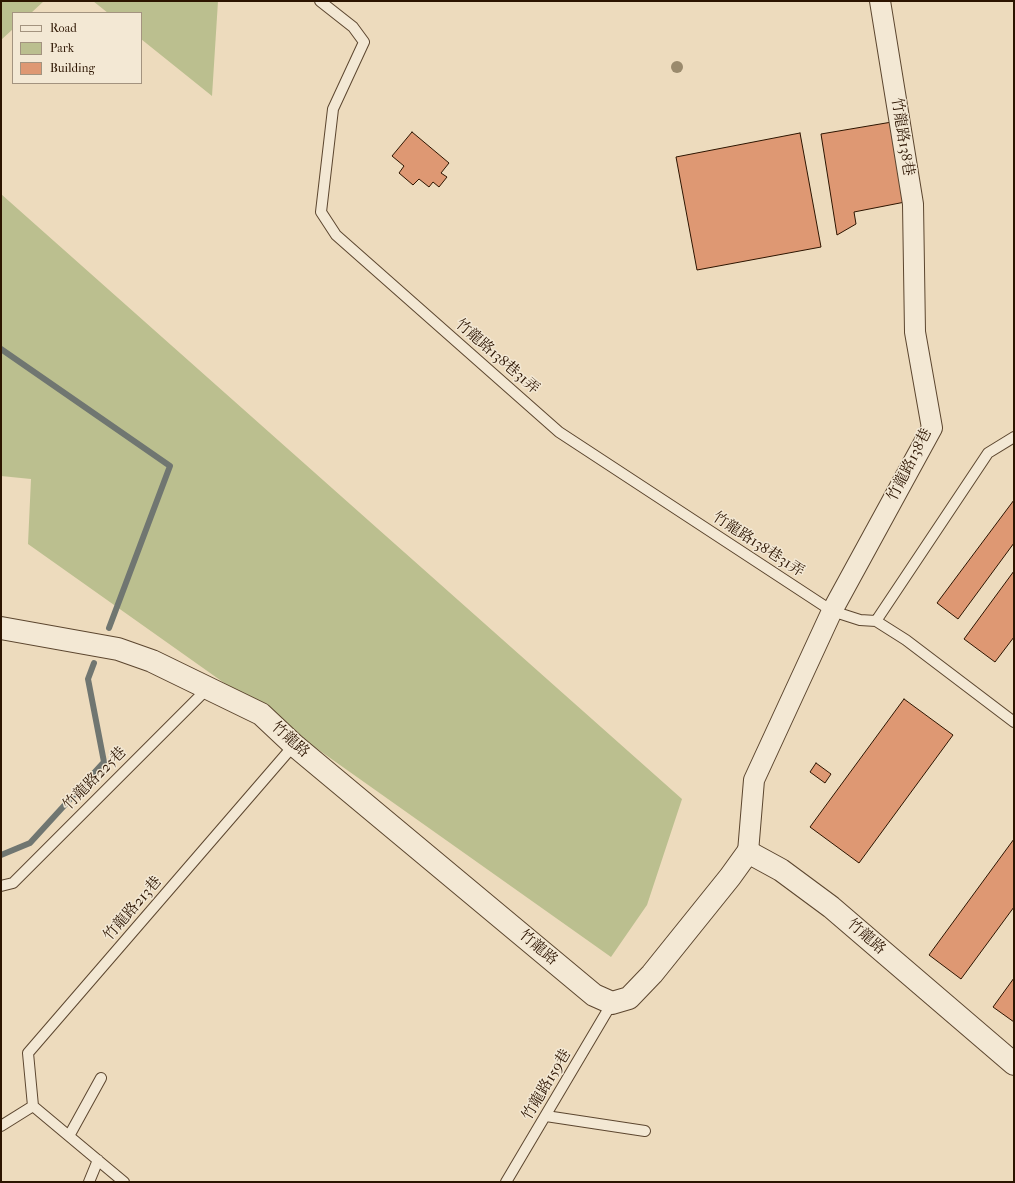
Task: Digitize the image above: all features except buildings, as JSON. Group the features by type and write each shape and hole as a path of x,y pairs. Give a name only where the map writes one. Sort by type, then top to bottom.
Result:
{"street":[{"name":"竹龍路138巷","path":"748,852 754,780 832,611 932,428 915,332 913,204 880,1"},
{"name":"竹龍路","path":"1,628 118,649 152,661 261,714 294,745 594,995 612,1003"},
{"path":"612,1003 629,998 652,974 730,877 748,852"},
{"name":"竹龍路","path":"748,852 781,870 831,907 1014,1064"}],"lane":[{"name":"竹龍路138巷31弄","path":"320,1 353,27 364,42 333,109 321,212 336,235 559,432 832,611 860,620 876,621"},
{"path":"1014,438 988,454 876,621 906,640 1014,722"},
{"name":"竹龍路225巷","path":"1,886 13,884 208,688"},
{"name":"竹龍路213巷","path":"33,1106 28,1053 294,745"},
{"name":"竹龍路159巷","path":"506,1182 612,1003"},
{"path":"69,1136 101,1078"},
{"path":"1,1126 33,1106 124,1182"},
{"path":"546,1116 645,1131"},
{"path":"89,1182 98,1160"}],"green space":[{"path":"1,1 44,1 32,12 12,12 12,30 1,40"},
{"path":"93,1 218,1 212,96 142,40 142,12 107,12"},
{"path":"1,194 682,799 647,905 611,957 28,544 31,479 1,476"}],"waterway":[{"path":"1,349 170,466 109,628"},
{"path":"1,855 30,843 104,762 88,679 94,663"}]}
